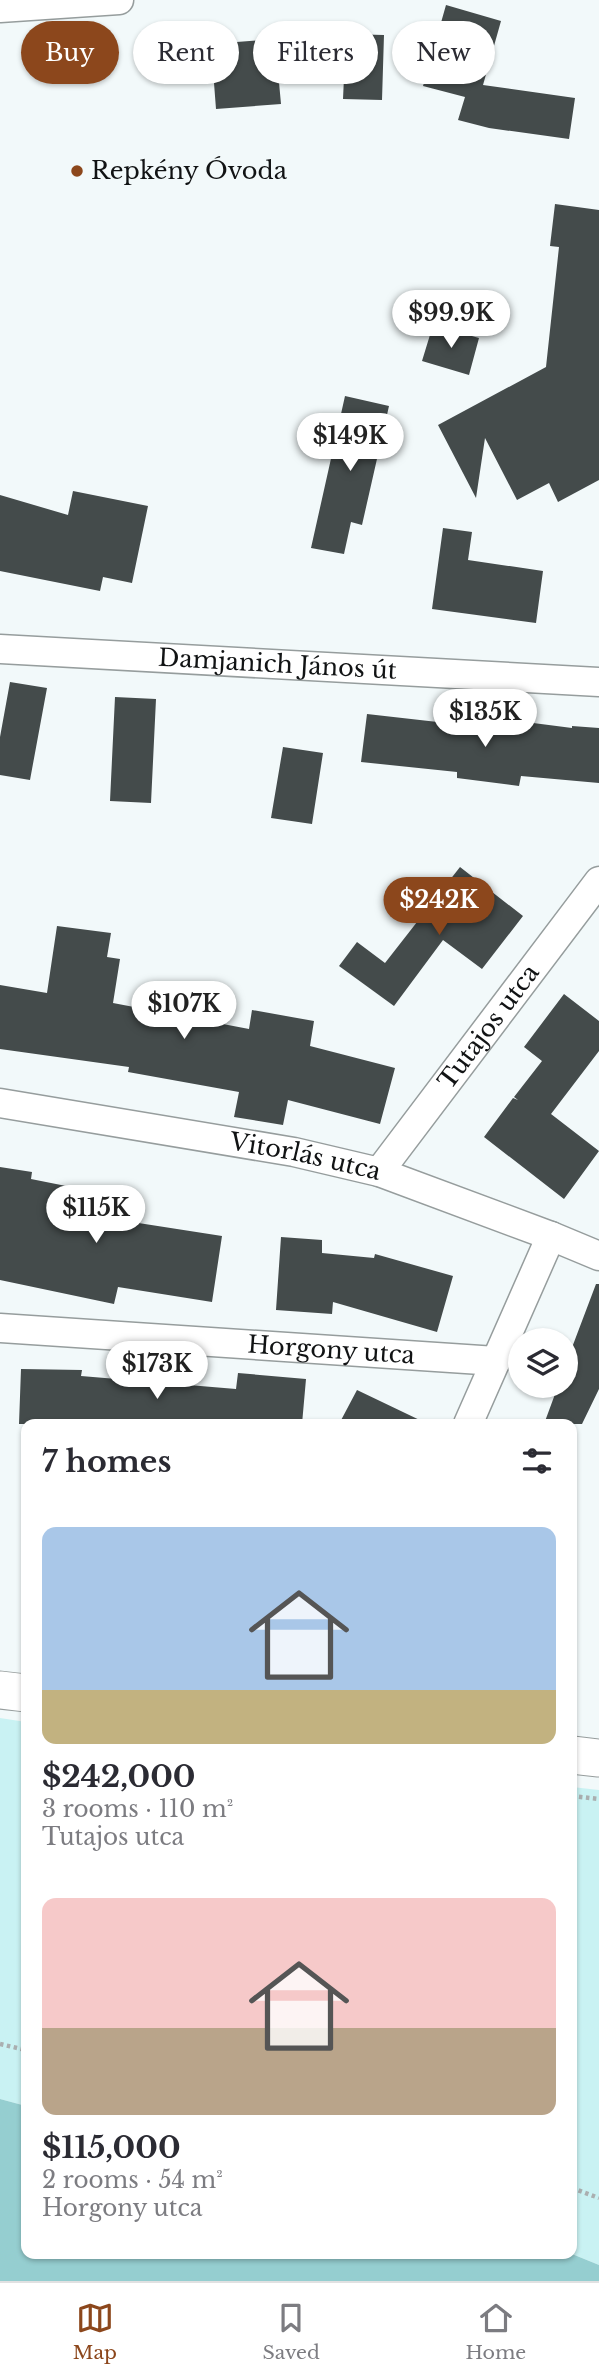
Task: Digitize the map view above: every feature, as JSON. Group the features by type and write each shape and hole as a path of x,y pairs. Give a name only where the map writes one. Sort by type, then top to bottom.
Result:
{"street":[{"path":"0,8 119,0"},
{"name":"Damjanich János út","path":"0,649 599,682"},
{"name":"Tutajos utca","path":"379,1172 599,881"},
{"name":"Vitorlás utca","path":"0,1103 294,1152 379,1172 599,1256"},
{"path":"470,1419 551,1236"},
{"name":"Horgony utca","path":"0,1328 496,1361"},
{"path":"0,1690 21,1692"},
{"path":"577,1756 599,1758"}],"path":[{"path":"577,1797 599,1799"},
{"path":"0,2044 21,2049"},
{"path":"577,2190 599,2198"}],"shaded area":[{"path":"0,1718 21,1721 21,2105 0,2099"},
{"path":"577,1788 599,1790 599,2265 577,2256"},
{"path":"0,2099 21,2105 21,2259 577,2259 577,2256 599,2265 599,2281 0,2281"}],"building":[{"path":"446,5 501,21 495,42 495,21 441,21"},
{"path":"378,35 384,35 382,100 343,99 344,84 378,84"},
{"path":"253,41 253,84 279,84 281,104 216,109 214,84 239,84 239,42"},
{"path":"483,84 575,98 569,139 489,128 458,120 465,97 423,86"},
{"path":"555,204 599,210 599,480 558,502 549,483 517,500 485,438 476,498 438,425 546,367 559,247 550,246"},
{"path":"433,325 479,338 469,375 422,361"},
{"path":"345,396 389,406 362,525 351,522 344,554 311,548"},
{"path":"73,491 148,506 132,583 103,577 100,591 0,571 0,495 68,515"},
{"path":"443,528 472,532 468,560 543,571 536,623 432,609"},
{"path":"10,682 47,688 30,780 0,775 0,737"},
{"path":"115,697 156,699 151,803 110,801"},
{"path":"367,714 464,725 465,714 572,728 599,728 599,783 521,776 519,786 457,778 457,772 361,762"},
{"path":"283,747 323,753 312,824 271,818"},
{"path":"460,867 523,916 482,969 443,940 394,1006 339,966 357,942 385,963"},
{"path":"57,926 111,933 107,957 120,959 113,1003 249,1029 252,1010 314,1021 310,1046 395,1068 380,1124 288,1100 283,1125 234,1117 239,1092 128,1072 129,1067 0,1049 0,985 47,993"},
{"path":"564,994 599,1021 599,1051 551,1114 599,1151 564,1199 484,1137 513,1098 518,1100 514,1097 542,1061 524,1047"},
{"path":"0,1167 32,1172 31,1179 136,1200 132,1222 222,1236 212,1302 118,1287 114,1304 0,1280"},
{"path":"281,1237 322,1240 322,1253 374,1258 375,1254 453,1276 437,1332 333,1302 332,1314 276,1310"},
{"path":"596,1284 599,1284 599,1389 582,1424 577,1424 577,1419 546,1419 554,1398 578,1398 578,1332"},
{"path":"21,1369 82,1370 81,1376 236,1389 238,1373 306,1379 302,1419 21,1419 19,1424"},
{"path":"357,1390 418,1419 342,1419"}],"place":[{"name":"Repkény Óvoda","path":"77,171"}]}
